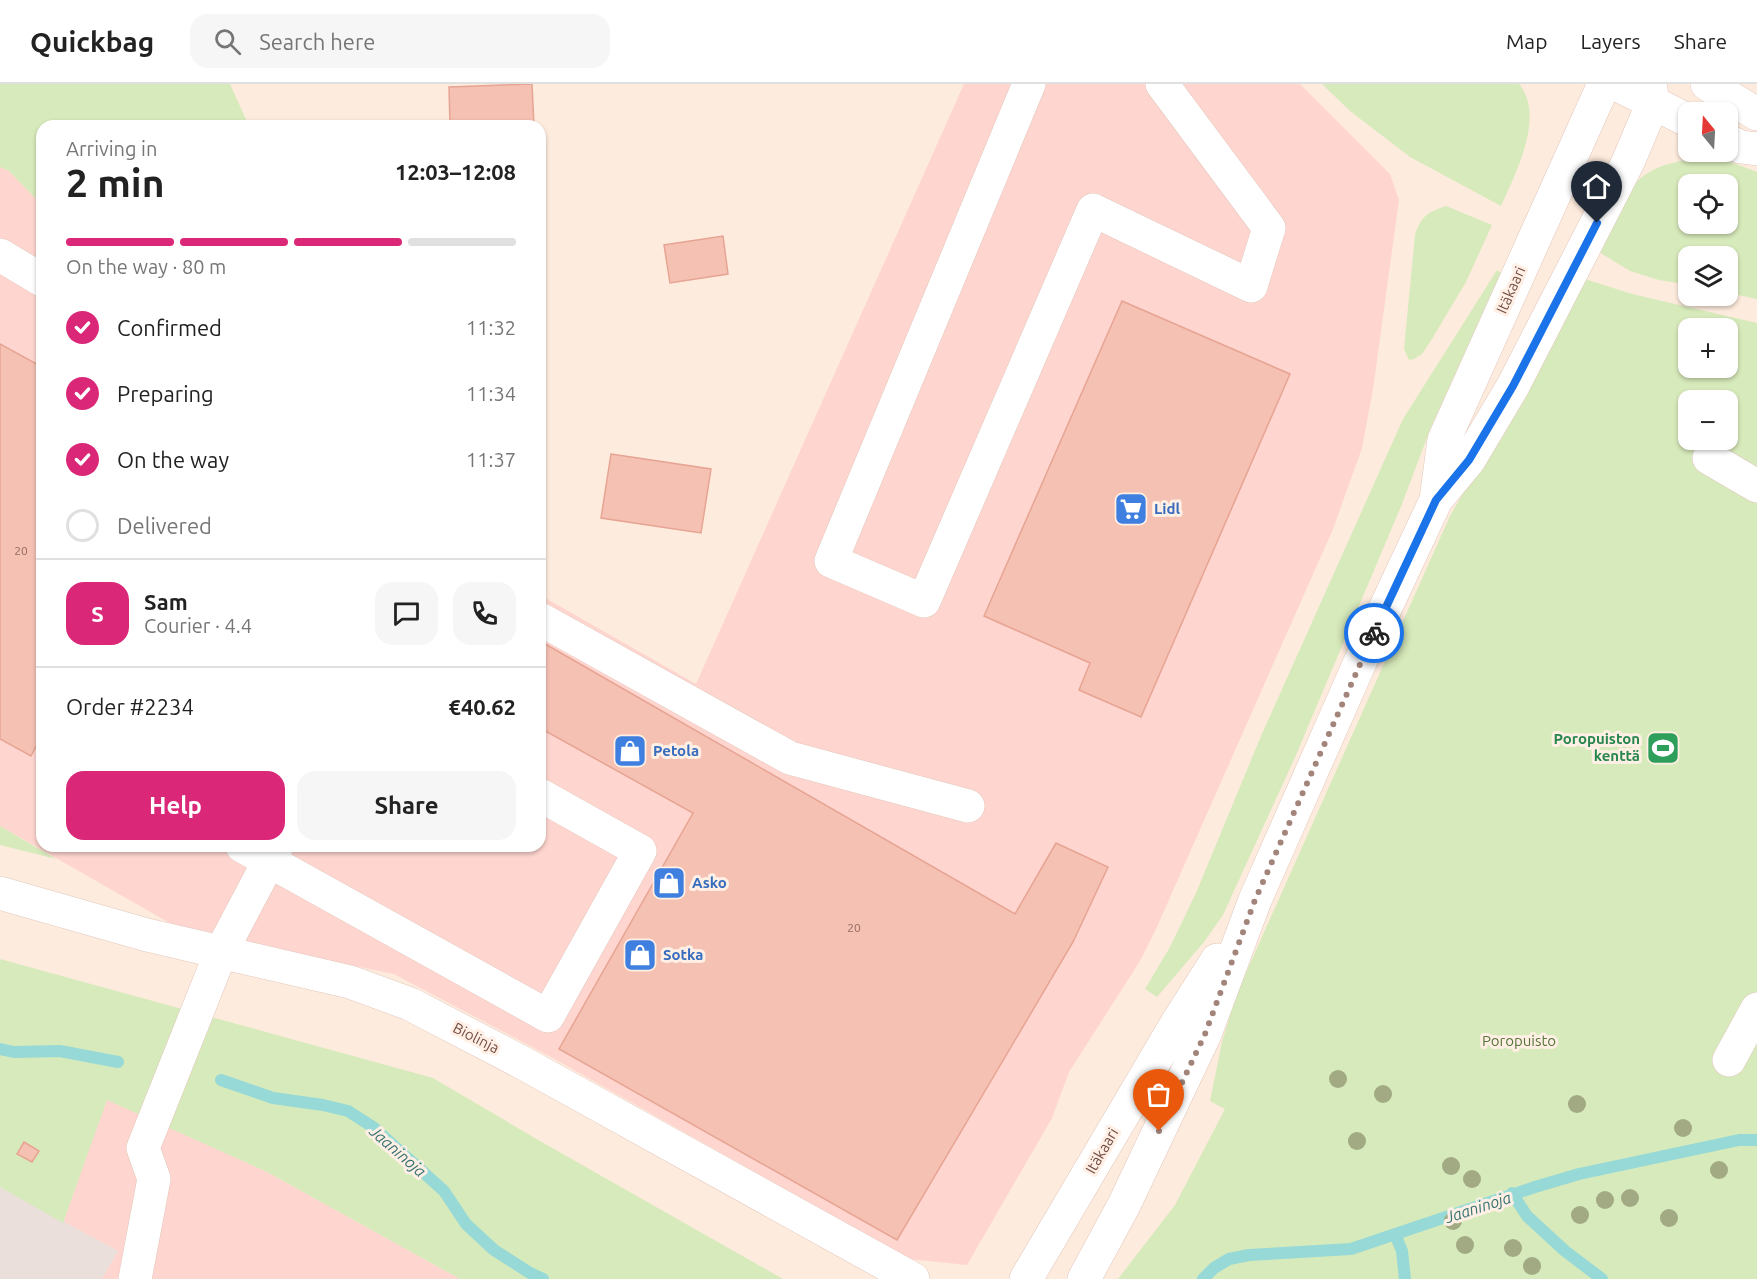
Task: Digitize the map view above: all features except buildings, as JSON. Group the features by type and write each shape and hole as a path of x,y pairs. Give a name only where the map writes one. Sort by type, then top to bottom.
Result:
{"street":[{"path":"1029,84 831,561 924,601 1094,210 1251,286 1269,228 1162,84"},
{"name":"Itäkaari","path":"1436,500 1444,440 1604,84"},
{"path":"1616,84 1652,93 1678,113"},
{"path":"1707,84 1757,114"},
{"name":"Itäkaari","path":"1084,1279 1124,1205 1205,1034 1255,900 1356,671 1436,500 1469,460 1513,386 1628,162 1652,93"},
{"path":"1738,146 1757,149"},
{"path":"0,255 36,276"},
{"path":"1709,458 1757,486"},
{"path":"546,622 790,758 968,806"},
{"path":"265,852 548,1016 640,851 546,798"},
{"path":"135,1279 154,1179 143,1148 220,952 263,852"},
{"name":"Biolinja","path":"0,893 147,935 350,982 410,1004 523,1063 913,1279"},
{"name":"Itäkaari","path":"1026,1279 1178,1023 1255,900"},
{"path":"1729,1060 1757,1009"}],"shaded area":[{"path":"964,84 1300,84 1390,174 1399,200 1373,389 1362,448 1333,529 1156,929 1140,961 1069,1072 1052,1118 967,1265 909,1259 551,1057 394,974 182,930 46,852 546,852 546,598 696,684"},
{"path":"0,167 9,171 36,199 36,847 0,826"},
{"path":"106,1099 267,1172 460,1279 102,1279 118,1251 63,1223"},
{"path":"0,1187 118,1251 102,1279 0,1279"}],"green space":[{"path":"0,84 230,84 246,120 36,120 36,199 9,171 0,167"},
{"path":"1322,84 1519,84 1527,97 1530,112 1529,128 1520,162 1501,206 1410,157 1350,111"},
{"path":"1731,162 1757,172 1757,299 1738,295 1738,246 1678,246 1678,283 1630,271 1599,252 1617,212 1635,184 1647,173 1670,163"},
{"path":"1446,206 1492,225 1466,282 1432,339 1422,354 1409,360 1404,349 1415,235 1426,216"},
{"path":"1497,270 1501,273 1431,427 1402,504 1296,755 1223,915 1204,942 1157,997 1145,989 1170,947 1196,893 1261,736 1403,419"},
{"name":"Poropuisto","path":"1585,279 1678,306 1735,318 1678,318 1678,378 1738,378 1738,319 1757,323 1757,1279 1118,1279 1175,1205 1225,1109 1210,1101 1222,1042 1236,995 1450,516"},
{"path":"0,826 36,847 36,852 44,852 56,859 0,845"},
{"path":"0,959 433,1078 783,1279 460,1279 267,1172 107,1100 63,1223 0,1187"}],"waterway":[{"name":"Jaaninoja","path":"0,1049 14,1052 60,1051 118,1062"},
{"name":"Jaaninoja","path":"221,1080 273,1098 348,1111 373,1127 444,1191 466,1224 494,1250 543,1279"},
{"name":"Jaaninoja","path":"1203,1279 1214,1268 1229,1259 1249,1255 1351,1249 1579,1174 1739,1140 1757,1140"},
{"path":"1512,1193 1527,1216 1565,1251 1602,1279"},
{"path":"1395,1234 1402,1251 1405,1279"}],"way so far":[{"path":"1159,1131 1205,1034 1255,900 1374,633"}],"place":[{"name":"Lidl","path":"1131,509"},
{"name":"Poropuiston kenttä","path":"1663,748"},
{"name":"Petola","path":"630,751"},
{"name":"Asko","path":"669,883"},
{"name":"Sotka","path":"640,955"}],"route":[{"path":"1374,633 1436,500 1469,460 1513,386 1597,223"}]}
